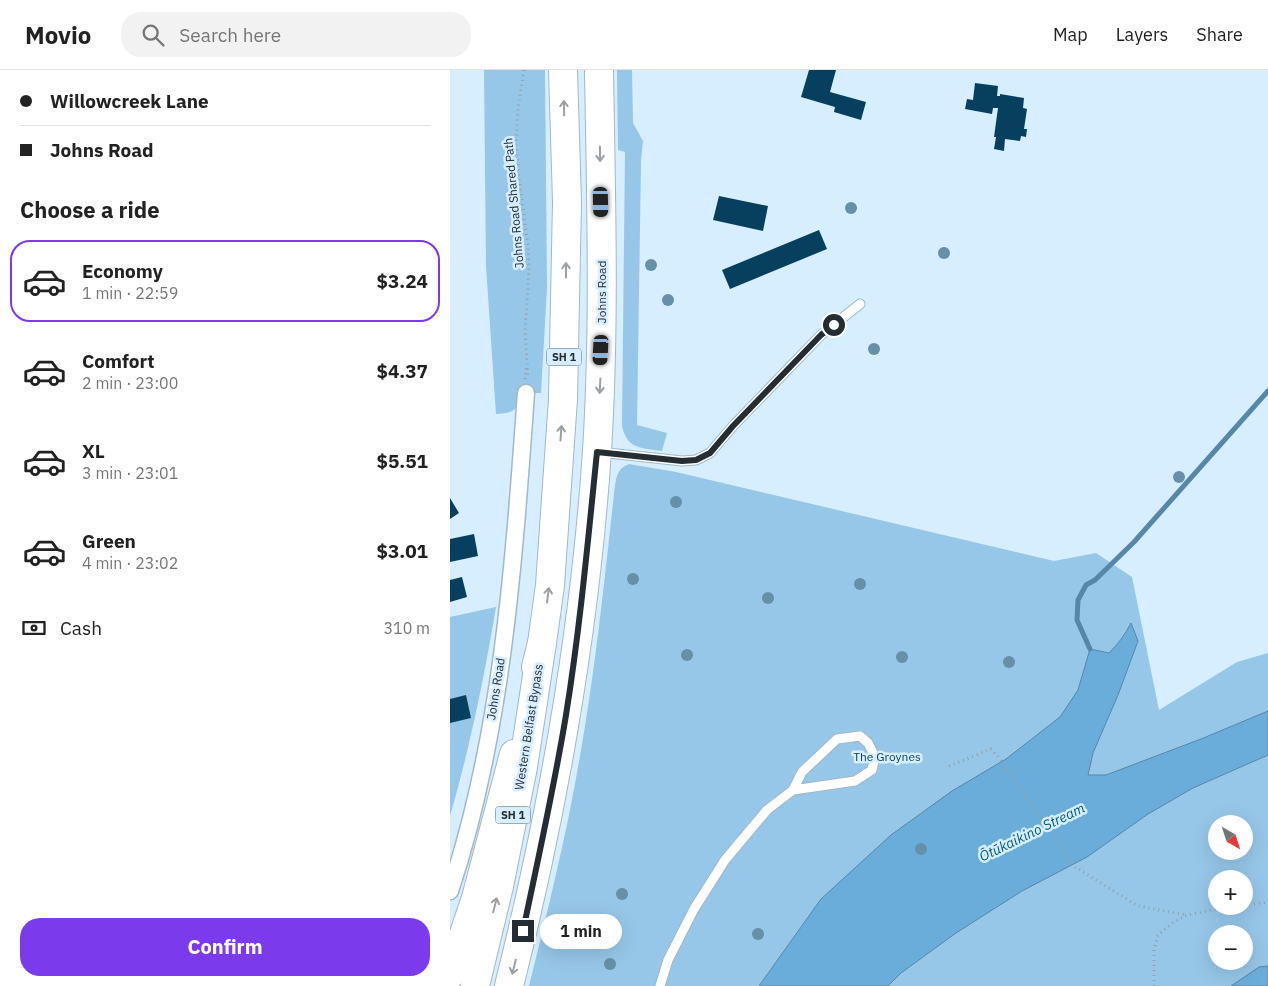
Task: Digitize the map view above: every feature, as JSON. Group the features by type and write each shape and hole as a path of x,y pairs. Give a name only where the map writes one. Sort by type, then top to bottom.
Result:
{"highway":[{"name":"SH 1","path":"542,643 555,524 563,399 567,202 563,70"},
{"name":"Johns Road","path":"509,986 543,836 566,715 583,592 597,452 602,273 599,70"},
{"path":"450,975 476,898 542,643"},
{"name":"Western Belfast Bypass","path":"475,986 499,886 521,776 542,643"}],"street":[{"name":"Johns Road","path":"450,891 470,824 483,767 495,695 513,565 526,393"}],"lane":[{"path":"597,452 682,461 696,460 710,453 733,426 821,335 860,304"},
{"path":"660,986 668,960 694,909 724,860 767,810 793,790 802,772 837,739 860,736 868,743 875,757 872,770 855,781 793,790"}],"path":[{"name":"Johns Road Shared Path","path":"524,70 518,108 516,145 518,178 528,246 529,272 525,330 527,365"},
{"path":"949,766 991,749 1000,759 1075,867 1138,906 1188,915"},
{"path":"1253,904 1268,902"},
{"path":"1154,986 1154,950 1158,935 1171,924 1188,915 1208,911"}],"green space":[{"path":"484,70 545,70 547,288 541,393 519,393 514,410 496,414 486,266"},
{"path":"617,70 632,70 633,123 643,141 641,161 637,425 667,433 662,451 641,448 631,443 624,434 622,426 625,152 618,150"},
{"name":"The Groynes","path":"629,464 676,472 1054,561 1096,553 1132,577 1159,710 1237,662 1268,653 1268,986 529,986 557,871 575,785 586,722 616,478 622,468"},
{"path":"496,607 476,712 450,816 450,617"}],"water":[{"name":"Ōtūkaikino Stream","path":"1131,623 1138,641 1118,695 1093,753 1088,775 1106,775 1268,711 1268,755 1193,788 1148,814 1087,857 1022,891 956,933 901,973 888,986 759,986 821,899 891,835 952,791 1006,759 1060,717 1078,690 1090,649 1109,653"},
{"path":"1268,966 1268,986 1231,986 1259,967"}],"building":[{"path":"809,70 836,70 830,92 866,102 861,120 834,112 835,107 801,97"},
{"path":"975,83 998,86 997,96 1000,96 1000,94 1024,98 1023,108 1027,109 1024,129 1027,129 1026,137 1021,136 1020,141 1005,139 1004,151 994,149 998,108 993,108 992,114 965,109 967,99 973,100"},
{"path":"719,196 768,206 763,231 713,220"},
{"path":"819,230 827,249 730,289 722,270"},
{"path":"450,498 459,513 450,519"},
{"path":"474,534 478,556 450,562 450,539"},
{"path":"462,577 467,597 450,602 450,580"},
{"path":"466,695 471,718 450,723 450,699"}],"waterway":[{"path":"1090,649 1077,620 1078,600 1086,585 1095,580 1134,542 1268,391"}],"route":[{"path":"523,931 566,715 584,588 597,452 682,461 696,460 710,453 733,426 821,335 834,325"}]}
